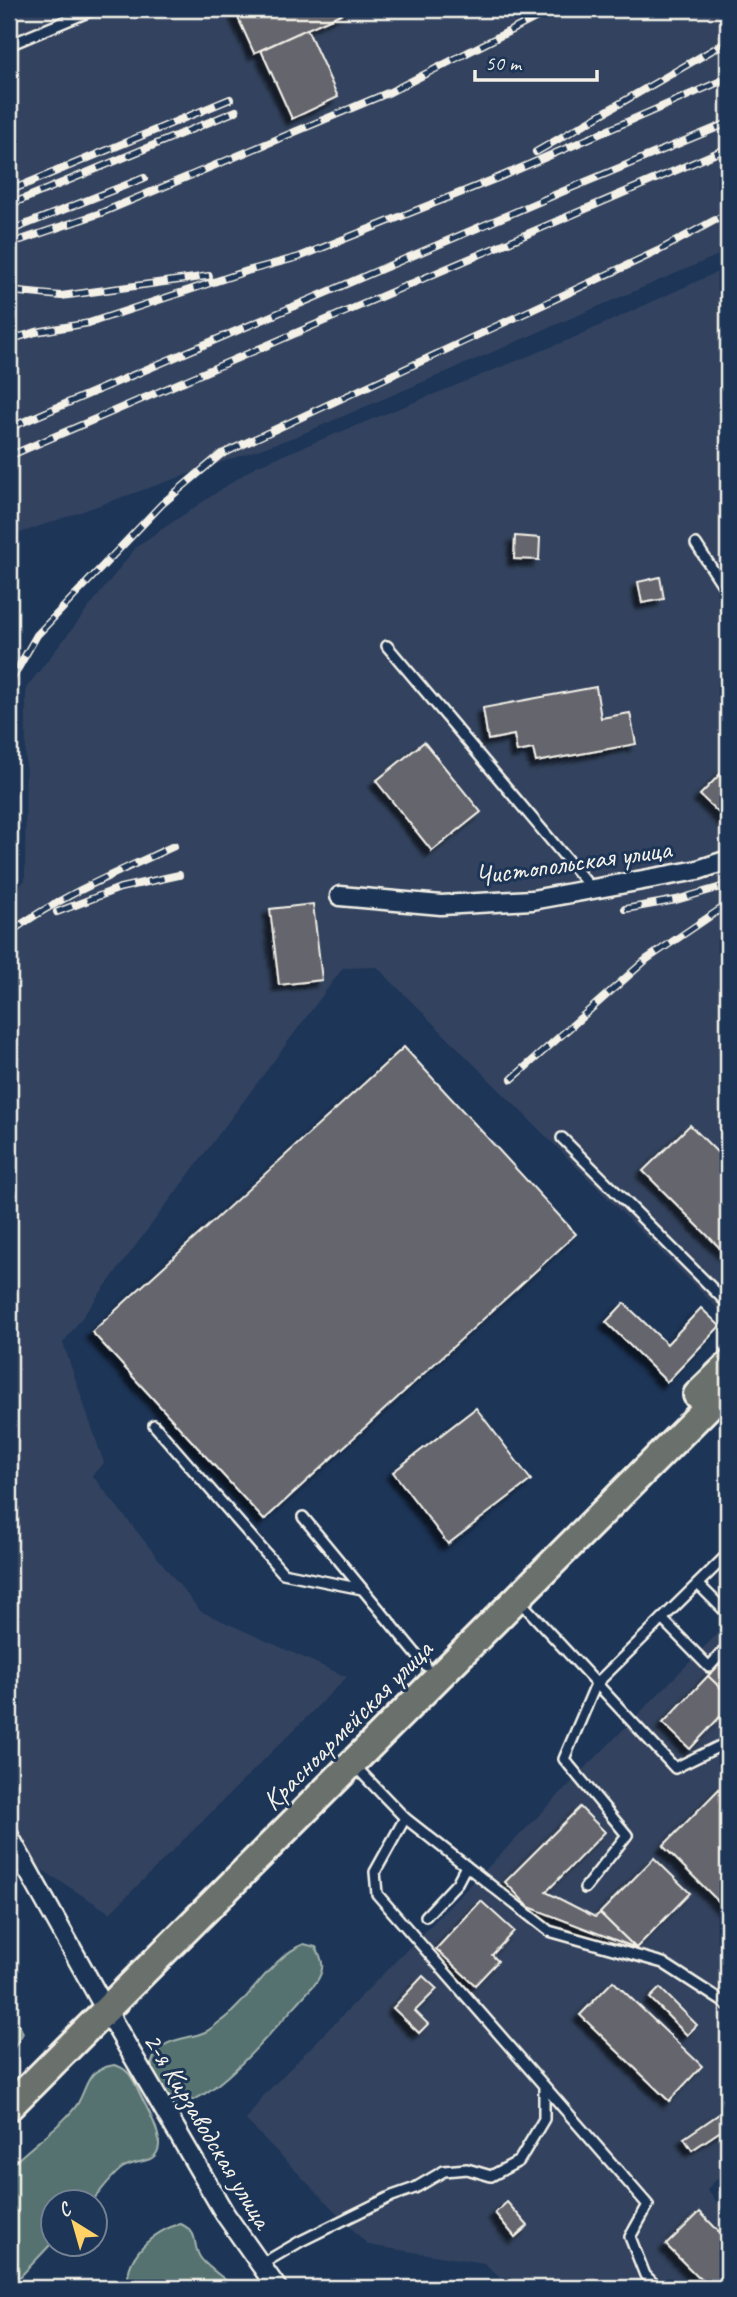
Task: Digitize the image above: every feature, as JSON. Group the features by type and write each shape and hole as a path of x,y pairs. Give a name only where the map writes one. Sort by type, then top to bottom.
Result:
{"main road":[{"name":"Красноармейская улица","path":"9,2107 102,2003 426,1666 728,1364"},
{"name":"Красноармейская улица","path":"9,2084 102,2003 353,1764 728,1387"}],"street":[{"name":"Чистопольская улица","path":"340,896 441,905 532,900 698,870 728,860"},
{"path":"9,1836 102,2003"},
{"name":"2-я Кирзаводская улица","path":"102,2003 225,2214 277,2288"}],"lane":[{"path":"9,45 95,9"},
{"path":"696,544 728,593"},
{"path":"387,646 592,889"},
{"path":"562,1138 728,1304"},
{"path":"154,1425 283,1573 362,1589"},
{"path":"303,1517 426,1666"},
{"path":"584,1888 627,1835 564,1759 596,1684 728,1555"},
{"path":"698,1584 728,1614"},
{"path":"517,1599 675,1768 728,1742"},
{"path":"662,1619 709,1667 728,1646"},
{"path":"353,1764 405,1818 549,1931 663,1963 728,2005"},
{"path":"405,1818 375,1872 377,1894 648,2205 630,2237 645,2275 658,2288"},
{"path":"426,1916 457,1883 466,1866"},
{"path":"260,2265 301,2241 392,2196 415,2188 443,2171 467,2169 491,2176 519,2161 544,2119 544,2087"}],"shaded area":[{"path":"9,9 728,9 728,251 297,436 9,537"},
{"path":"728,267 728,1319 377,967 343,968 63,1343 104,1463 92,1475 200,1611 347,1677 110,1913 9,1849 9,898 25,880 26,688 137,546 256,466 573,338"},
{"path":"728,1623 728,2167 707,2190 728,2215 728,2288 512,2288 484,2263 368,2245 246,2120 264,2095"}],"green space":[{"path":"304,1944 316,1947 321,1957 322,1970 315,1984 232,2073 195,2099 180,2103 170,2099 157,2083 152,2070 152,2061 158,2051 170,2042 210,2029 240,2004 281,1959"},
{"path":"9,2021 19,2025 23,2033 9,2056"},
{"path":"114,2065 131,2076 159,2138 156,2154 150,2159 120,2170 103,2188 38,2188 38,2258 18,2279 14,2288 9,2288 9,2168 73,2110 90,2078 105,2067"},
{"path":"181,2224 191,2231 197,2252 203,2261 235,2288 129,2288 130,2266 142,2247 160,2232"}],"building":[{"path":"234,9 352,9 254,53"},
{"path":"307,29 338,97 292,119 261,50"},
{"path":"515,536 540,538 539,560 514,559"},
{"path":"660,577 664,599 642,603 638,582"},
{"path":"596,687 601,718 630,713 636,744 536,762 533,749 517,752 514,735 488,740 483,708"},
{"path":"424,742 481,812 432,851 376,781"},
{"path":"726,768 728,770 728,822 700,795"},
{"path":"313,904 322,980 279,985 270,909"},
{"path":"404,1047 576,1234 264,1520 92,1332"},
{"path":"690,1125 728,1163 728,1256 643,1171"},
{"path":"624,1303 667,1344 701,1308 720,1326 667,1382 606,1322"},
{"path":"476,1408 531,1480 448,1544 393,1472"},
{"path":"728,1655 728,1695 708,1676"},
{"path":"708,1676 728,1695 728,1708 690,1749 663,1723"},
{"path":"724,1784 728,1788 728,1911 663,1846"},
{"path":"580,1807 605,1832 546,1892 595,1917 600,1913 636,1948 529,1907 505,1882"},
{"path":"654,1858 690,1893 636,1948 600,1913"},
{"path":"481,1901 514,1931 492,1955 498,1961 475,1985 436,1949"},
{"path":"423,1976 437,1989 415,2011 428,2024 419,2033 393,2008"},
{"path":"613,1981 702,2066 669,2101 580,2015"},
{"path":"660,1988 697,2025 687,2035 650,1998"},
{"path":"728,2108 728,2126 692,2150 684,2138"},
{"path":"507,2202 528,2226 515,2237 495,2213"},
{"path":"700,2212 728,2241 728,2288 709,2288 666,2245"}],"railway":[{"path":"9,244 101,213 390,92 553,9"},
{"path":"536,152 728,41"},
{"path":"9,340 36,332 89,323 247,271 299,257 500,177 728,78"},
{"path":"9,191 230,99"},
{"path":"9,205 236,111"},
{"path":"9,428 728,123"},
{"path":"9,456 728,148"},
{"path":"9,231 144,178"},
{"path":"9,684 37,635 162,504 220,455 658,251 728,213"},
{"path":"9,291 61,296 209,276"},
{"path":"9,933 69,896 174,846"},
{"path":"57,912 120,888 179,875"},
{"path":"625,909 676,900 728,885"},
{"path":"512,1079 647,959 728,904"}]}
